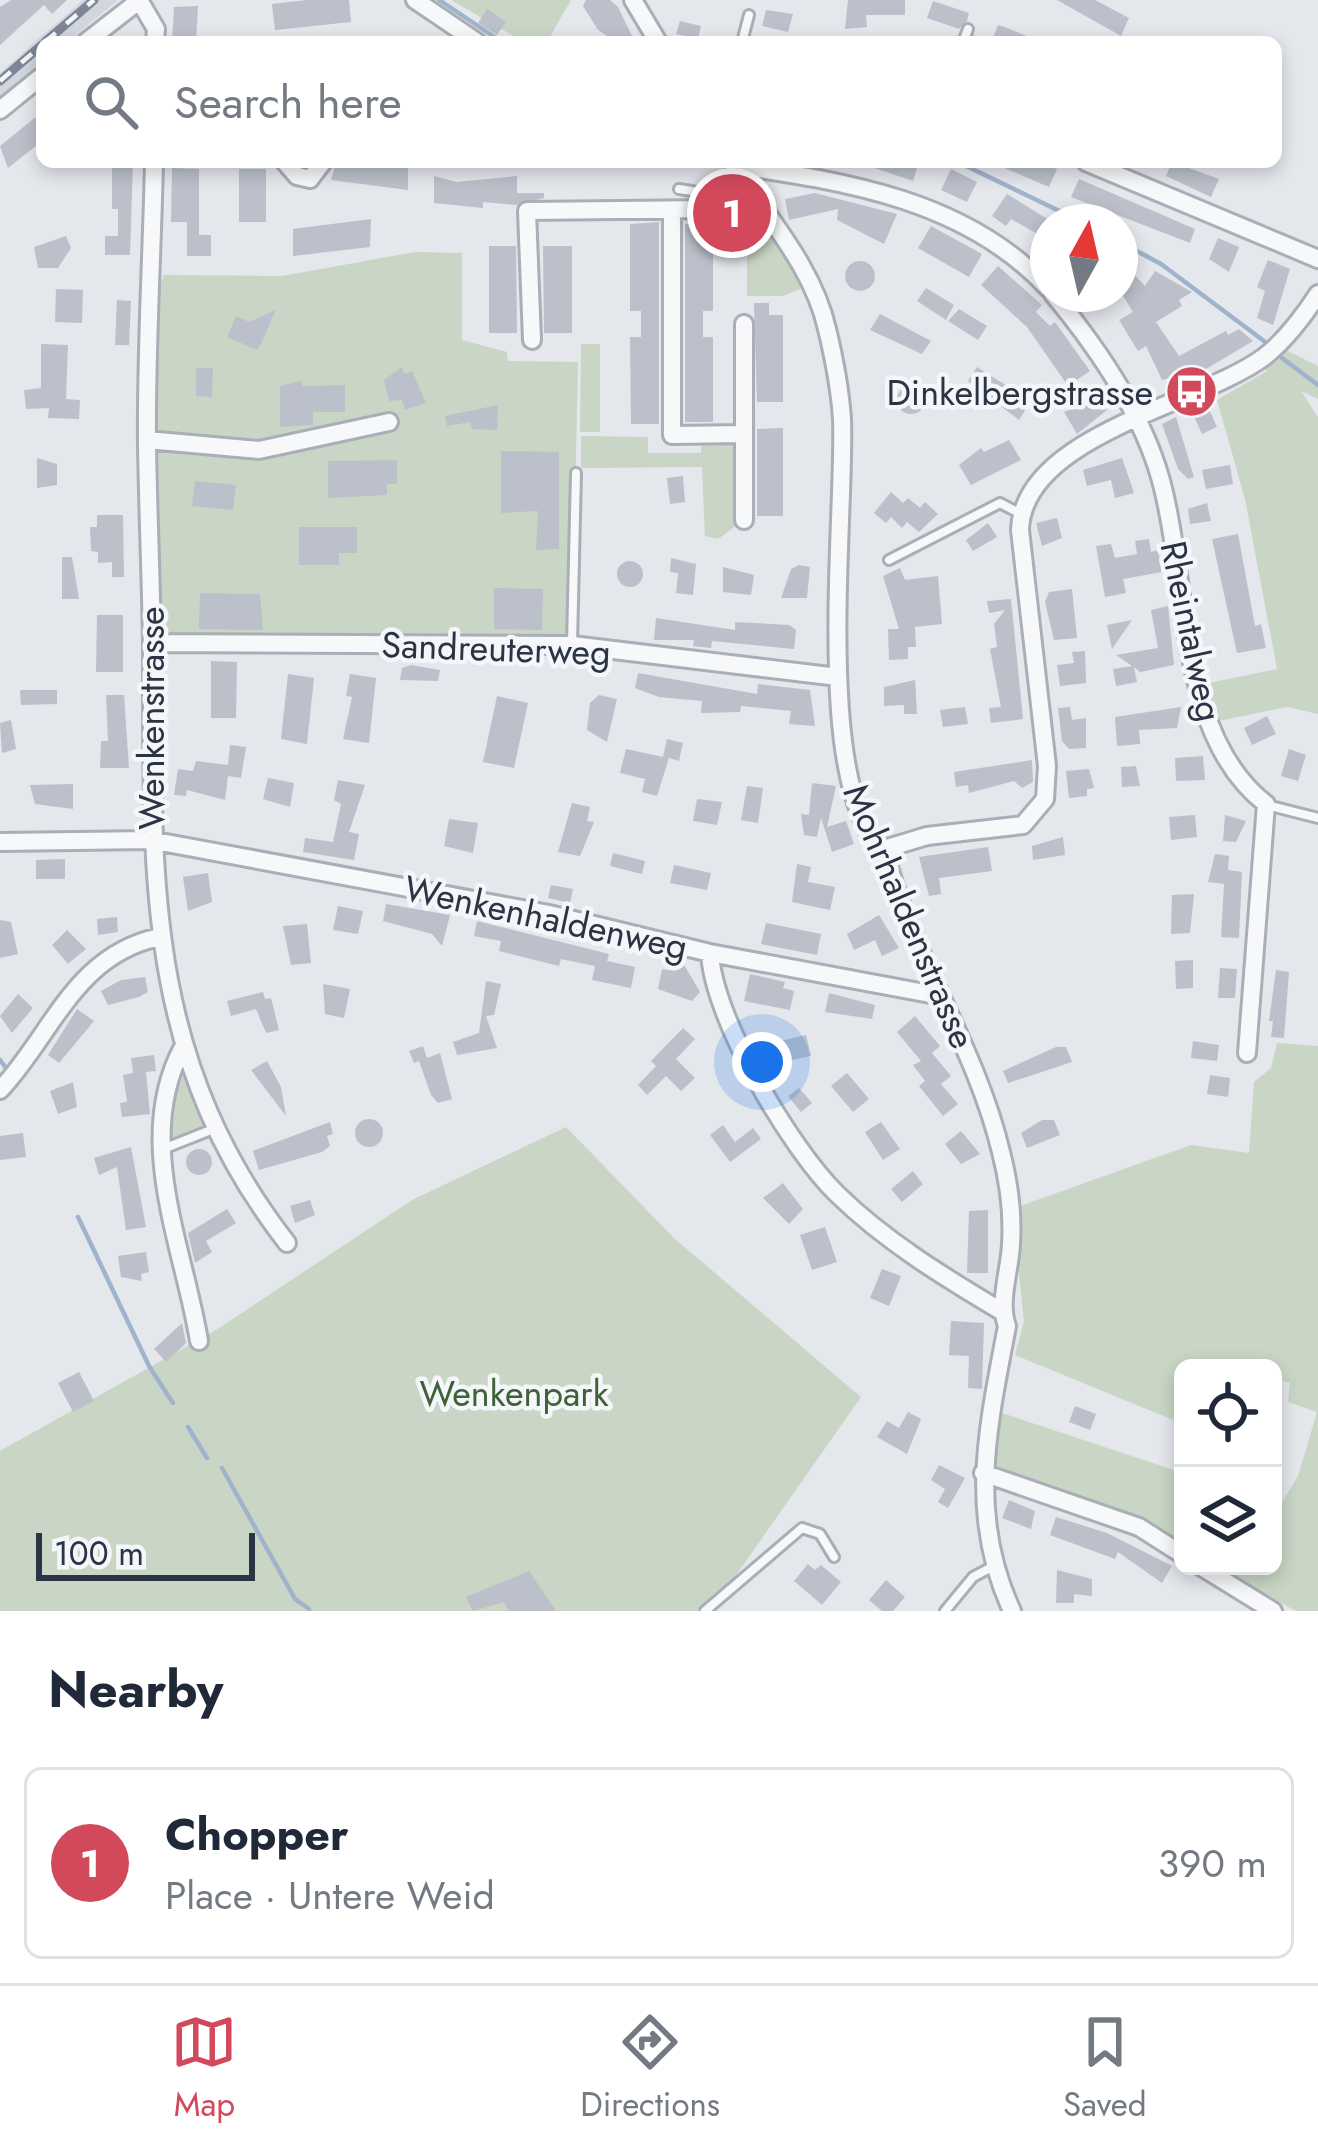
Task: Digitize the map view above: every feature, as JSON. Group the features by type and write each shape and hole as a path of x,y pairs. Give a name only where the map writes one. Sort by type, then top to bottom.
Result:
{"street":[{"path":"94,36 139,0 156,28 155,36"},
{"path":"415,0 468,36"},
{"path":"633,0 654,36"},
{"path":"0,110 36,81"},
{"name":"Wenkenstrasse","path":"155,168 147,440 150,840 160,938 183,1047 250,1195 287,1243"},
{"path":"290,168 296,176 310,179 318,168"},
{"name":"Mohrhaldenstrasse","path":"735,168 821,305 835,368 842,419 838,677 849,778 868,836 884,849 976,1073 1005,1170 1012,1209 1008,1286 1001,1311 1006,1326 983,1473 992,1567 1012,1611"},
{"name":"Rheintalweg","path":"758,168 839,181 916,202 1003,251 1030,274"},
{"path":"1100,168 1318,259"},
{"path":"532,340 527,212 711,209 747,187"},
{"path":"671,211 672,435 744,434"},
{"path":"884,849 927,836 1023,825 1045,799 1048,766 1021,514 1024,497 1047,471 1136,418 1264,357 1318,294"},
{"name":"Rheintalweg","path":"1064,312 1136,418 1160,477 1208,724 1241,785 1266,804"},
{"path":"744,323 744,520"},
{"path":"147,440 259,450 389,422"},
{"name":"Sandreuterweg","path":"152,644 572,645 838,677"},
{"path":"1247,1053 1266,804"},
{"name":"Wenkenhaldenweg","path":"0,842 150,840 549,914 924,997 941,996"},
{"path":"0,1090 26,1062 68,994 101,964 140,941 160,938"},
{"path":"710,952 717,997 748,1068 834,1192 922,1263 1001,1311"},
{"path":"183,1047 169,1086 162,1150 166,1197 199,1341"},
{"path":"983,1473 1139,1527 1174,1549"},
{"path":"1215,1575 1274,1611"}],"lane":[{"path":"744,36 749,15"},
{"path":"968,29 968,36"},
{"path":"679,189 730,198"},
{"path":"572,645 576,473"},
{"path":"889,560 1000,503 1021,514"},
{"path":"1266,804 1318,818"},
{"path":"162,1150 218,1127"},
{"path":"705,1611 802,1528 820,1534 834,1557"},
{"path":"944,1611 973,1577 992,1567"}],"shaded area":[{"path":"83,0 118,0 74,36 42,36"},
{"path":"36,41 36,67 0,97 0,73"}],"green space":[{"path":"451,0 571,0 550,36 514,36"},
{"path":"747,216 759,217 803,282 800,289 783,296 747,296"},
{"path":"415,252 462,253 462,340 507,352 508,361 578,362 572,645 152,643 151,305 164,275 282,276"},
{"path":"581,344 600,344 600,432 580,432"},
{"path":"1286,350 1318,366 1318,399 1301,391 1318,417 1318,714 1287,707 1219,721 1209,683 1277,669 1245,499 1217,400 1267,371 1263,368"},
{"path":"581,436 648,437 648,453 701,453 701,444 740,444 740,523 718,539 705,536 702,467 581,468"},
{"path":"1277,1043 1318,1046 1318,1611 1296,1611 1230,1575 1282,1575 1282,1502 1298,1476 1317,1412 1288,1402 1290,1383 1282,1381 1282,1359 1174,1359 1174,1420 1015,1355 1024,1321 1012,1209 1191,1145 1249,1153 1254,1082 1271,1068"},
{"path":"181,1065 205,1125 179,1140 169,1137 170,1101"},
{"name":"Wenkenpark","path":"566,1127 675,1239 861,1397 711,1611 0,1611 0,1451 216,1330 412,1200"},
{"path":"999,1412 1174,1470 1174,1544 1119,1513 993,1466"}],"building":[{"path":"11,0 67,0 52,14 44,5 0,45 0,7"},
{"path":"349,0 351,22 275,30 272,4"},
{"path":"586,0 610,0 632,36 607,36 583,6"},
{"path":"848,0 905,0 905,15 866,15 867,27 845,29"},
{"path":"1057,0 1095,0 1129,18 1121,36"},
{"path":"933,1 969,13 967,21 959,29 927,18"},
{"path":"198,6 196,36 172,36 174,7"},
{"path":"487,9 506,22 497,35 478,23"},
{"path":"766,10 793,14 788,32 762,26"},
{"path":"680,21 701,26 699,36 676,34"},
{"path":"998,25 1027,36 993,36"},
{"path":"36,117 36,146 8,168 0,146"},
{"path":"112,168 133,168 130,255 105,255 105,236 118,236 118,209 112,209"},
{"path":"172,168 199,169 199,235 211,235 211,256 187,256 187,222 171,222"},
{"path":"334,168 408,168 408,190 331,180"},
{"path":"875,168 917,168 913,181"},
{"path":"1004,168 1057,169 1049,187"},
{"path":"1169,168 1189,168 1219,179 1211,197 1166,176"},
{"path":"239,169 266,169 266,222 239,222"},
{"path":"951,169 977,182 967,202 941,190"},
{"path":"434,176 457,182 517,176 517,193 544,193 544,198 516,205 483,202 483,208 434,203"},
{"path":"1079,179 1137,204 1089,204 1071,197"},
{"path":"815,193 897,214 884,244 837,220 838,209 789,220 785,199"},
{"path":"1007,194 1030,208 1030,230 1011,219 1006,226 992,216"},
{"path":"1138,204 1195,229 1190,243 1138,223"},
{"path":"371,219 370,247 293,256 293,229"},
{"path":"659,222 659,424 631,424 630,337 641,337 641,311 630,311 630,224"},
{"path":"685,224 713,224 713,311 703,311 703,337 713,337 713,422 685,422"},
{"path":"931,226 982,254 969,277 918,248"},
{"path":"66,236 71,248 58,268 38,268 34,247"},
{"path":"1218,238 1239,247 1229,272 1209,259"},
{"path":"489,246 516,246 517,333 489,333"},
{"path":"543,246 572,246 572,333 544,333"},
{"path":"1268,260 1290,269 1273,325 1257,318 1265,291 1257,287"},
{"path":"860,261 875,276 860,291 845,276"},
{"path":"998,266 1030,294 1030,312 1050,326 1055,322 1090,371 1068,386 1027,327 981,285"},
{"path":"1155,271 1192,292 1179,300 1182,306 1156,322 1179,356 1226,331 1228,335 1239,329 1253,341 1206,369 1162,380 1146,346 1138,351 1119,320 1138,312 1138,279 1145,286"},
{"path":"926,288 954,305 946,320 917,301"},
{"path":"56,289 83,290 82,323 55,322"},
{"path":"117,300 131,301 129,345 115,345"},
{"path":"754,303 769,303 769,315 783,315 783,402 757,402"},
{"path":"959,309 987,326 978,340 948,321"},
{"path":"276,310 258,350 227,337 236,316 249,322"},
{"path":"880,314 931,341 922,354 870,330"},
{"path":"41,344 68,345 66,399 80,400 79,419 48,418 49,408 26,409 24,390 41,388"},
{"path":"402,367 404,374 412,371 426,403 405,410 402,400 389,401 384,380"},
{"path":"977,367 1031,401 1019,420 968,381"},
{"path":"196,368 213,368 212,397 196,396"},
{"path":"301,381 303,386 345,385 345,412 313,412 313,425 280,427 280,386"},
{"path":"911,386 921,390 925,400 921,410 911,414 901,410 897,400 901,390"},
{"path":"1099,397 1107,410 1077,434 1064,412"},
{"path":"498,405 497,430 472,429 470,422 447,426 445,416"},
{"path":"1207,405 1217,427 1202,434 1192,412"},
{"path":"1176,417 1194,477 1188,479 1178,469 1162,424"},
{"path":"783,428 783,516 757,516 757,429"},
{"path":"1009,440 1021,460 971,485 959,465 981,448 984,452"},
{"path":"501,451 559,452 559,549 536,550 538,511 501,513"},
{"path":"37,458 57,464 57,485 37,488"},
{"path":"1122,458 1134,493 1115,498 1111,480 1087,486 1083,470"},
{"path":"397,460 397,484 387,484 387,495 328,498 328,461"},
{"path":"1230,465 1233,484 1206,489 1202,470"},
{"path":"683,476 685,502 670,504 667,478"},
{"path":"195,481 236,485 233,510 192,506"},
{"path":"891,492 903,503 908,498 920,508 925,502 938,514 919,532 907,522 902,528 891,517 886,523 874,513"},
{"path":"1207,503 1211,521 1190,524 1188,509"},
{"path":"97,515 123,515 124,577 112,577 112,562 98,563 98,552 91,551 90,527 97,527"},
{"path":"1057,518 1062,538 1042,546 1036,523"},
{"path":"988,523 997,537 973,551 966,540"},
{"path":"299,527 357,527 357,553 339,553 339,565 299,565"},
{"path":"1238,534 1255,626 1261,624 1266,648 1237,653 1212,539"},
{"path":"1149,539 1151,552 1158,550 1162,572 1123,579 1126,593 1105,597 1096,546 1111,544 1115,558 1137,554 1135,541"},
{"path":"62,557 72,557 79,599 62,599"},
{"path":"671,558 696,564 693,595 676,593 678,573 670,572"},
{"path":"630,561 640,564 640,584 630,587 620,584 617,574 620,564"},
{"path":"723,567 754,575 751,595 723,592"},
{"path":"810,567 807,598 781,598 791,569"},
{"path":"900,568 905,580 938,576 942,624 915,627 916,647 908,647 908,659 889,660 888,629 899,629 883,576"},
{"path":"494,588 543,589 542,630 494,629"},
{"path":"1072,589 1077,638 1054,640 1045,602 1049,592"},
{"path":"200,593 260,594 263,630 199,629"},
{"path":"1011,599 1023,719 991,723 989,708 1001,707 990,649 997,647 994,624 1005,610 989,613 987,601"},
{"path":"1168,606 1174,665 1140,672 1134,667 1137,682 1116,686 1113,669 1132,666 1116,655 1158,648 1151,610"},
{"path":"97,615 123,615 123,672 96,672"},
{"path":"656,618 735,630 735,622 789,625 796,630 794,649 712,641 711,648 693,646 694,640 654,640"},
{"path":"1132,620 1112,649 1107,625"},
{"path":"1085,651 1086,683 1060,686 1057,665 1074,663 1072,652"},
{"path":"211,661 237,662 236,718 211,718"},
{"path":"402,668 440,670 438,681 400,680"},
{"path":"638,673 757,694 758,684 810,690 815,726 789,724 791,711 741,706 740,712 701,713 702,701 659,697 635,688"},
{"path":"288,674 314,678 307,744 281,739"},
{"path":"350,674 376,678 369,743 343,739 352,697 346,696"},
{"path":"915,680 917,714 904,714 904,705 884,706 884,687"},
{"path":"20,690 57,690 57,704 21,705"},
{"path":"106,695 124,695 129,768 100,768 101,741 108,741"},
{"path":"599,695 617,699 607,742 587,730 590,703"},
{"path":"497,696 528,703 514,768 483,762"},
{"path":"965,707 968,724 943,727 940,710"},
{"path":"1070,707 1072,720 1086,718 1086,748 1069,749 1062,741 1058,708"},
{"path":"1181,707 1177,728 1139,730 1140,744 1117,746 1115,717"},
{"path":"1267,716 1276,734 1252,745 1244,728"},
{"path":"11,720 16,749 2,753 0,723"},
{"path":"667,739 683,743 679,761 669,758 657,796 642,792 645,779 620,773 626,749 663,757"},
{"path":"230,745 246,747 241,778 228,776 225,800 187,790 186,796 174,795 178,769 193,771 196,761 228,765"},
{"path":"1289,749 1306,755 1298,781 1281,776"},
{"path":"1203,756 1205,780 1176,781 1175,758"},
{"path":"1032,760 1033,782 1022,788 1014,781 969,793 968,785 956,787 954,772"},
{"path":"1136,766 1140,786 1122,787 1121,767"},
{"path":"1089,769 1094,788 1087,789 1087,796 1069,798 1066,771"},
{"path":"268,778 294,783 290,807 263,799"},
{"path":"338,780 365,785 349,832 359,834 354,860 303,852 305,838 333,842 341,804 334,800"},
{"path":"812,783 836,786 827,827 846,821 854,844 832,852 821,818 817,837 804,835 801,814 809,815"},
{"path":"73,784 73,809 35,804 30,785"},
{"path":"747,786 763,788 758,823 741,820"},
{"path":"697,799 722,802 717,825 693,821"},
{"path":"572,803 590,807 587,821 594,822 580,856 558,852"},
{"path":"1195,815 1197,837 1171,840 1169,817"},
{"path":"1225,815 1246,821 1236,842 1223,841"},
{"path":"449,819 478,823 473,853 444,846"},
{"path":"1063,837 1065,855 1033,860 1032,846"},
{"path":"988,847 992,871 939,878 941,894 929,896 919,857"},
{"path":"613,853 645,861 642,874 610,866"},
{"path":"1215,854 1229,856 1228,870 1242,872 1239,938 1221,937 1224,884 1208,882"},
{"path":"65,859 65,879 36,879 36,860"},
{"path":"797,864 811,867 808,882 835,887 830,910 792,902"},
{"path":"674,865 711,873 707,890 670,883"},
{"path":"208,873 212,902 188,911 183,877"},
{"path":"551,885 573,889 570,903 548,898"},
{"path":"1194,894 1190,933 1171,934 1172,895"},
{"path":"386,904 450,915 442,946 432,934 383,921"},
{"path":"338,906 363,911 358,934 333,930"},
{"path":"879,915 899,948 882,956 875,940 854,950 847,934"},
{"path":"117,917 118,932 98,935 97,919"},
{"path":"0,920 11,922 18,954 0,958"},
{"path":"477,921 609,954 607,961 635,967 631,988 592,980 595,966 561,959 559,966 499,951 501,941 474,936"},
{"path":"766,923 821,934 817,955 761,944"},
{"path":"307,924 311,963 291,965 283,926"},
{"path":"67,930 86,949 68,964 52,945"},
{"path":"1193,960 1193,988 1176,989 1175,961"},
{"path":"683,963 700,992 692,1001 658,989 662,969 675,971"},
{"path":"1220,968 1237,969 1235,998 1218,998"},
{"path":"1276,970 1289,972 1284,1038 1271,1037 1273,1021 1269,1021"},
{"path":"750,974 785,982 783,988 794,991 790,1010 744,1001"},
{"path":"145,977 148,992 108,1005 101,991 121,980"},
{"path":"486,981 501,984 494,1015 486,1016 497,1048 457,1055 453,1042 479,1033"},
{"path":"323,984 350,989 344,1018 325,1014"},
{"path":"263,992 265,999 271,998 279,1030 266,1033 256,1009 231,1016 227,1001"},
{"path":"829,993 875,1005 872,1019 825,1012"},
{"path":"18,994 33,1008 12,1033 0,1016"},
{"path":"77,1009 94,1021 59,1063 48,1055"},
{"path":"915,1016 940,1046 932,1053 951,1076 941,1084 958,1104 943,1116 919,1086 925,1081 913,1065 921,1061 897,1032"},
{"path":"683,1028 695,1039 676,1059 695,1078 681,1091 666,1076 647,1095 638,1085 656,1066 651,1061"},
{"path":"806,1035 811,1056 773,1064 768,1044"},
{"path":"1193,1041 1219,1045 1217,1061 1191,1058"},
{"path":"423,1046 427,1058 440,1053 452,1099 438,1103 431,1095 419,1061 414,1063 409,1051"},
{"path":"1066,1047 1072,1062 1008,1083 1003,1071"},
{"path":"154,1055 156,1071 146,1072 150,1114 122,1117 120,1103 127,1102 123,1075 133,1073 131,1058"},
{"path":"267,1061 281,1087 286,1116 251,1070"},
{"path":"847,1073 869,1099 853,1112 831,1086"},
{"path":"1210,1075 1230,1078 1228,1097 1207,1094"},
{"path":"73,1082 77,1107 58,1114 50,1091"},
{"path":"799,1088 812,1103 801,1112 788,1096"},
{"path":"369,1119 379,1123 383,1133 379,1143 369,1147 359,1143 355,1133 359,1123"},
{"path":"1042,1120 1054,1120 1060,1135 1027,1148 1021,1133"},
{"path":"330,1122 330,1146 322,1152 259,1170 253,1151"},
{"path":"881,1122 900,1149 883,1160 865,1132"},
{"path":"723,1125 735,1142 753,1128 761,1139 730,1162 710,1135"},
{"path":"961,1131 980,1154 961,1164 945,1144"},
{"path":"23,1133 26,1157 0,1160 0,1136"},
{"path":"131,1147 146,1227 126,1230 117,1167 99,1175 94,1158"},
{"path":"199,1149 212,1162 199,1175 186,1162"},
{"path":"913,1171 923,1184 902,1202 891,1189"},
{"path":"783,1183 803,1209 789,1224 763,1198"},
{"path":"310,1200 315,1215 295,1223 290,1206"},
{"path":"227,1209 236,1223 206,1241 212,1252 195,1263 188,1233"},
{"path":"988,1210 988,1273 967,1273 969,1211"},
{"path":"825,1227 837,1262 812,1270 800,1235"},
{"path":"146,1252 149,1272 141,1274 142,1281 121,1277 118,1256"},
{"path":"882,1269 901,1276 889,1306 870,1298"},
{"path":"951,1321 984,1323 982,1389 968,1388 969,1356 949,1355"},
{"path":"182,1323 186,1343 166,1362 154,1349"},
{"path":"79,1372 94,1401 73,1412 58,1383"},
{"path":"1075,1406 1096,1414 1090,1430 1069,1422"},
{"path":"908,1412 921,1419 907,1454 877,1437 887,1421 899,1428"},
{"path":"939,1465 965,1478 948,1508 938,1502 945,1489 931,1480"},
{"path":"1009,1500 1035,1511 1031,1529 1002,1518"},
{"path":"1056,1517 1107,1533 1172,1566 1162,1583 1118,1552 1115,1559 1050,1535"},
{"path":"808,1564 815,1570 821,1565 841,1582 822,1605 794,1581"},
{"path":"1057,1570 1092,1579 1092,1596 1074,1594 1074,1603 1056,1603"},
{"path":"529,1571 556,1611 509,1611 504,1602 473,1611 466,1597"},
{"path":"886,1580 905,1597 893,1611 882,1611 869,1600"}],"waterway":[{"path":"439,0 493,36"},
{"path":"970,168 1045,204"},
{"path":"1138,252 1264,341"},
{"path":"1282,358 1318,385"},
{"path":"0,1060 6,1068"},
{"path":"78,1217 149,1366 173,1403"},
{"path":"188,1427 207,1458"},
{"path":"222,1468 295,1599 309,1609"}],"railway":[{"path":"52,36 94,0"},
{"path":"0,81 36,50"}],"place":[{"name":"Chopper","path":"732,213"},
{"name":"Dinkelbergstrasse","path":"1192,392"}]}
